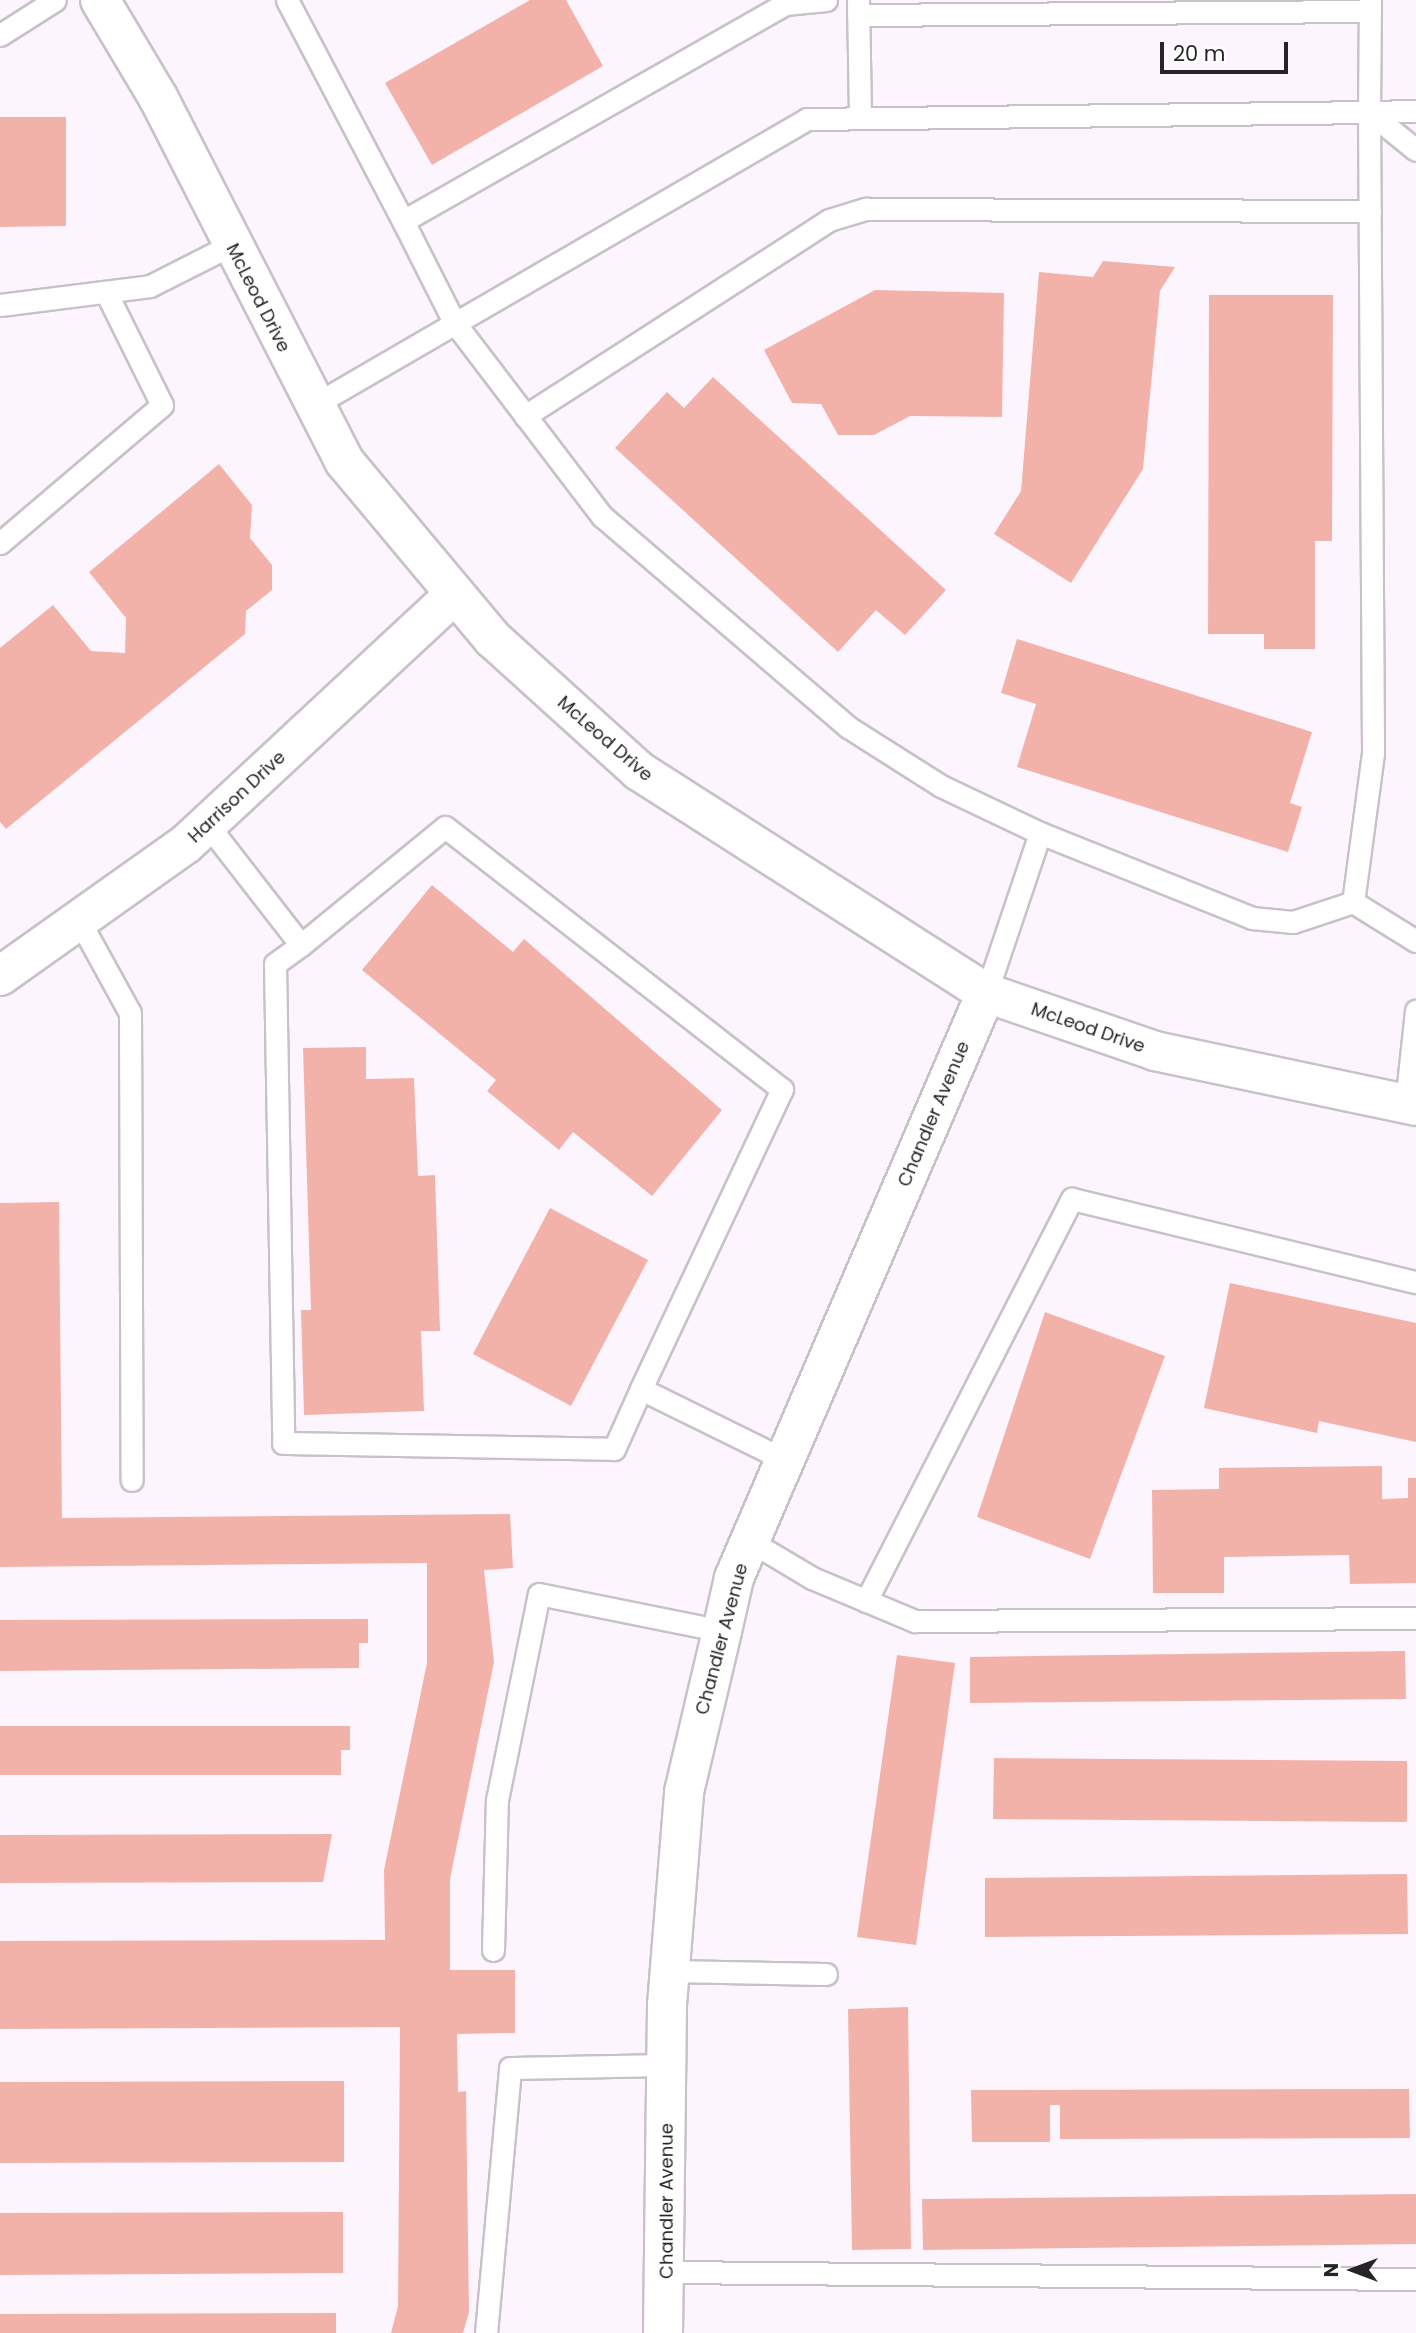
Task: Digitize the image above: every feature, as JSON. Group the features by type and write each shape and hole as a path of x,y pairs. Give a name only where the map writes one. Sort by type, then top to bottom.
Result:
{"street":[{"name":"McLeod Drive","path":"100,0 159,99 231,245 344,461 493,639 639,771 986,993 1155,1051 1411,1105"},
{"name":"Harrison Drive","path":"0,976 80,922 207,824 455,594"},
{"name":"Chandler Avenue","path":"663,2333 667,2272 670,1971 684,1792 722,1630 750,1541 986,993"}],"lane":[{"path":"0,36 55,0"},
{"path":"287,0 454,322 602,516 848,727 942,786 1040,833 1252,918 1293,922 1353,902"},
{"path":"403,221 785,5 826,0"},
{"path":"859,118 858,7 1370,5 1373,753 1353,902"},
{"path":"314,405 807,119 1416,111"},
{"path":"1369,112 1416,150"},
{"path":"525,416 829,220 866,209 1370,211"},
{"path":"0,305 150,286 231,245"},
{"path":"0,544 162,405 106,292"},
{"path":"207,824 301,944"},
{"path":"445,827 782,1088 614,1449 283,1443 275,964 301,944 445,827"},
{"path":"986,993 1040,833"},
{"path":"1353,902 1416,941"},
{"path":"80,922 130,1013 132,1480"},
{"path":"1411,1105 1416,1011"},
{"path":"866,1601 1072,1199 1416,1282"},
{"path":"641,1389 785,1460"},
{"path":"750,1541 866,1601 915,1621 1416,1618"},
{"path":"493,1950 497,1800 540,1594 722,1630"},
{"path":"670,1971 826,1974"},
{"path":"486,2333 510,2068 667,2065"},
{"path":"667,2272 1416,2279"}],"building":[{"path":"530,0 566,0 603,66 432,165 385,83"},
{"path":"0,117 66,117 66,226 0,227"},
{"path":"1103,261 1175,267 1160,291 1143,469 1071,583 994,534 1021,491 1039,272 1093,277"},
{"path":"875,290 1004,293 1002,417 910,416 874,435 838,435 821,404 792,403 764,350"},
{"path":"1209,295 1333,295 1332,541 1315,541 1315,649 1264,649 1264,634 1208,634"},
{"path":"713,377 946,590 905,635 876,610 838,652 615,448 667,392 684,408"},
{"path":"219,464 252,505 250,538 272,565 272,590 246,611 245,634 6,829 0,822 0,648 53,605 91,651 125,653 126,618 89,572"},
{"path":"1017,639 1312,732 1290,803 1302,807 1288,852 1017,767 1036,704 1001,693"},
{"path":"432,885 513,952 524,939 722,1110 652,1196 573,1132 559,1150 487,1091 496,1080 362,970"},
{"path":"366,1047 366,1079 414,1078 418,1176 435,1175 440,1331 421,1331 424,1411 304,1415 301,1310 311,1310 303,1048"},
{"path":"59,1202 62,1518 510,1514 513,1568 484,1570 494,1662 450,1879 450,1970 515,1970 515,2033 457,2034 458,2092 466,2091 469,2312 463,2333 391,2333 398,2306 400,2027 0,2029 0,1941 385,1940 384,1870 427,1663 427,1563 0,1567 0,1203"},
{"path":"550,1208 648,1260 571,1406 473,1354"},
{"path":"1230,1283 1416,1323 1416,1442 1319,1421 1317,1433 1204,1408"},
{"path":"1045,1312 1165,1356 1090,1559 977,1517"},
{"path":"1382,1466 1382,1499 1408,1498 1408,1478 1416,1478 1416,1583 1350,1584 1349,1555 1224,1557 1224,1593 1153,1593 1152,1490 1219,1489 1219,1468"},
{"path":"368,1619 368,1643 359,1643 359,1668 0,1671 0,1620"},
{"path":"1405,1651 1406,1699 970,1703 970,1657"},
{"path":"897,1655 955,1663 916,1945 857,1937"},
{"path":"0,1726 350,1726 350,1750 341,1750 341,1775 0,1775"},
{"path":"994,1758 1407,1761 1407,1822 993,1819"},
{"path":"332,1834 323,1882 0,1883 0,1835"},
{"path":"1407,1874 1408,1934 985,1937 985,1878"},
{"path":"908,2007 911,2249 852,2250 848,2009"},
{"path":"344,2081 344,2162 0,2163 0,2082"},
{"path":"1409,2089 1410,2138 1060,2139 1060,2105 1050,2105 1050,2142 972,2142 971,2090"},
{"path":"1416,2194 1416,2244 923,2250 922,2199"},
{"path":"343,2212 343,2273 0,2275 0,2213"},
{"path":"336,2313 336,2333 0,2333 0,2314"}]}
